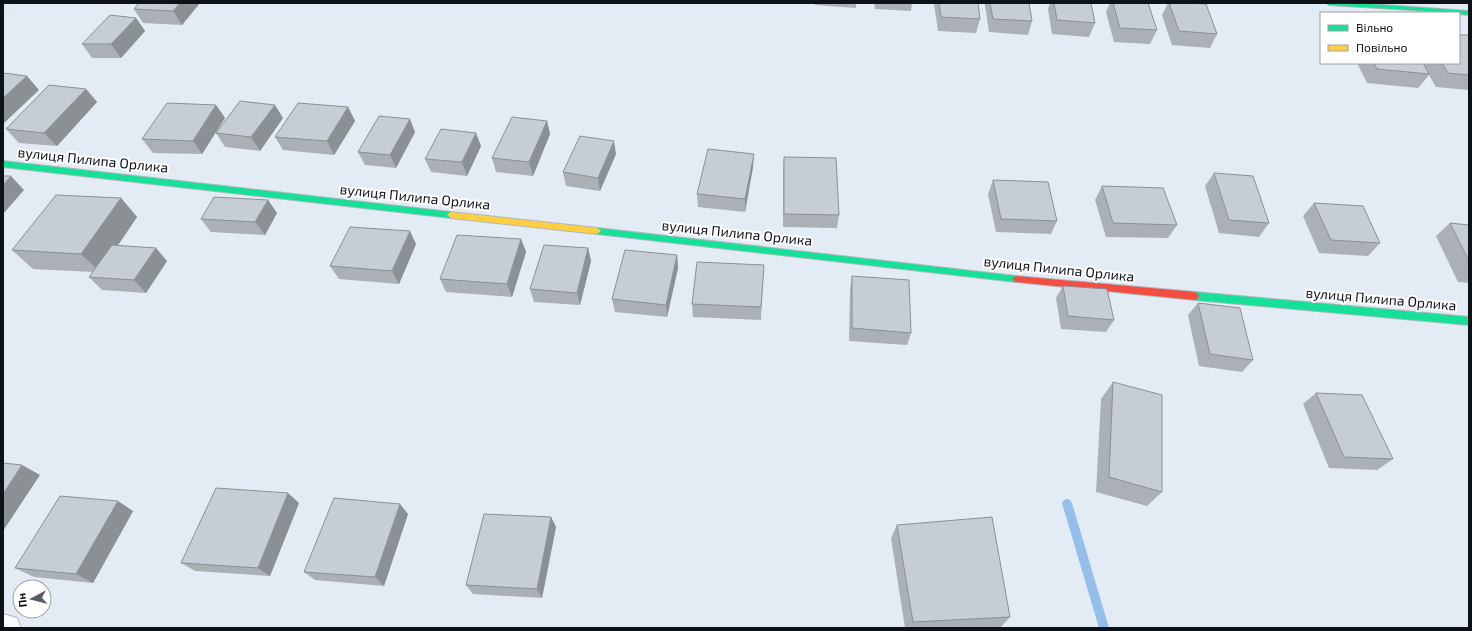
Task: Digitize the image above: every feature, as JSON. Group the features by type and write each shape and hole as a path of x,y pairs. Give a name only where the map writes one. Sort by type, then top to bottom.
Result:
{"street":[{"path":"1329,3 1455,12"},
{"name":"вулиця Пилипа Орлика","path":"3,164 1062,284 1469,321"}],"path":[{"path":"3,14 17,3"}],"building":[{"path":"139,3 180,3 173,11 134,9"},
{"path":"939,3 978,3 980,19 941,17"},
{"path":"990,3 1029,3 1032,21 993,19"},
{"path":"1054,3 1091,3 1095,23 1057,20"},
{"path":"1113,3 1148,3 1157,30 1120,28"},
{"path":"1169,3 1206,4 1217,34 1179,31"},
{"path":"110,15 136,18 111,44 82,44"},
{"path":"1460,35 1469,35 1469,75 1448,73 1443,64 1460,64"},
{"path":"1374,64 1424,64 1429,74 1377,69"},
{"path":"3,73 27,76 3,98"},
{"path":"49,85 86,89 44,133 6,129"},
{"path":"240,101 275,105 251,137 216,133"},
{"path":"167,103 216,105 193,141 142,139"},
{"path":"298,103 348,107 327,141 275,137"},
{"path":"379,116 410,119 390,155 358,152"},
{"path":"512,117 547,121 529,162 492,158"},
{"path":"441,129 476,133 462,162 425,159"},
{"path":"580,136 614,141 598,178 563,172"},
{"path":"708,149 754,154 745,199 697,194"},
{"path":"784,157 836,158 839,215 784,214"},
{"path":"1214,173 1253,176 1269,223 1229,220"},
{"path":"3,176 11,176 3,185"},
{"path":"993,180 1048,182 1057,221 1001,219"},
{"path":"1102,186 1163,188 1177,225 1113,223"},
{"path":"56,195 121,198 81,254 12,250"},
{"path":"214,197 268,200 255,222 201,219"},
{"path":"1314,203 1363,206 1380,243 1331,240"},
{"path":"1450,223 1469,225 1469,261"},
{"path":"350,227 410,231 392,271 330,266"},
{"path":"457,235 521,239 507,284 440,279"},
{"path":"112,245 156,248 134,280 89,277"},
{"path":"544,245 588,248 577,293 530,289"},
{"path":"625,250 677,255 666,305 612,299"},
{"path":"697,262 764,265 761,307 692,304"},
{"path":"852,276 909,280 911,333 852,328"},
{"path":"1063,286 1107,289 1114,320 1068,316"},
{"path":"1198,303 1240,308 1253,360 1210,354"},
{"path":"1113,382 1162,395 1162,492 1109,477"},
{"path":"1316,393 1362,395 1393,459 1344,457"},
{"path":"3,463 22,465 3,494"},
{"path":"216,488 288,493 258,568 181,563"},
{"path":"60,496 118,501 76,574 15,568"},
{"path":"334,498 400,504 375,577 304,572"},
{"path":"484,514 551,517 537,589 466,585"},
{"path":"992,517 1010,617 913,622 897,525"}],"waterway":[{"path":"1067,503 1104,628"}],"traffic: fast":[{"path":"1329,3 1455,12"},
{"path":"1460,12 1469,13"},
{"path":"3,164 451,215"},
{"path":"597,231 1016,279"},
{"path":"1195,296 1469,321"}],"traffic: slow":[{"path":"451,215 597,231"}],"traffic: jam":[{"path":"1016,279 1195,296"}]}
